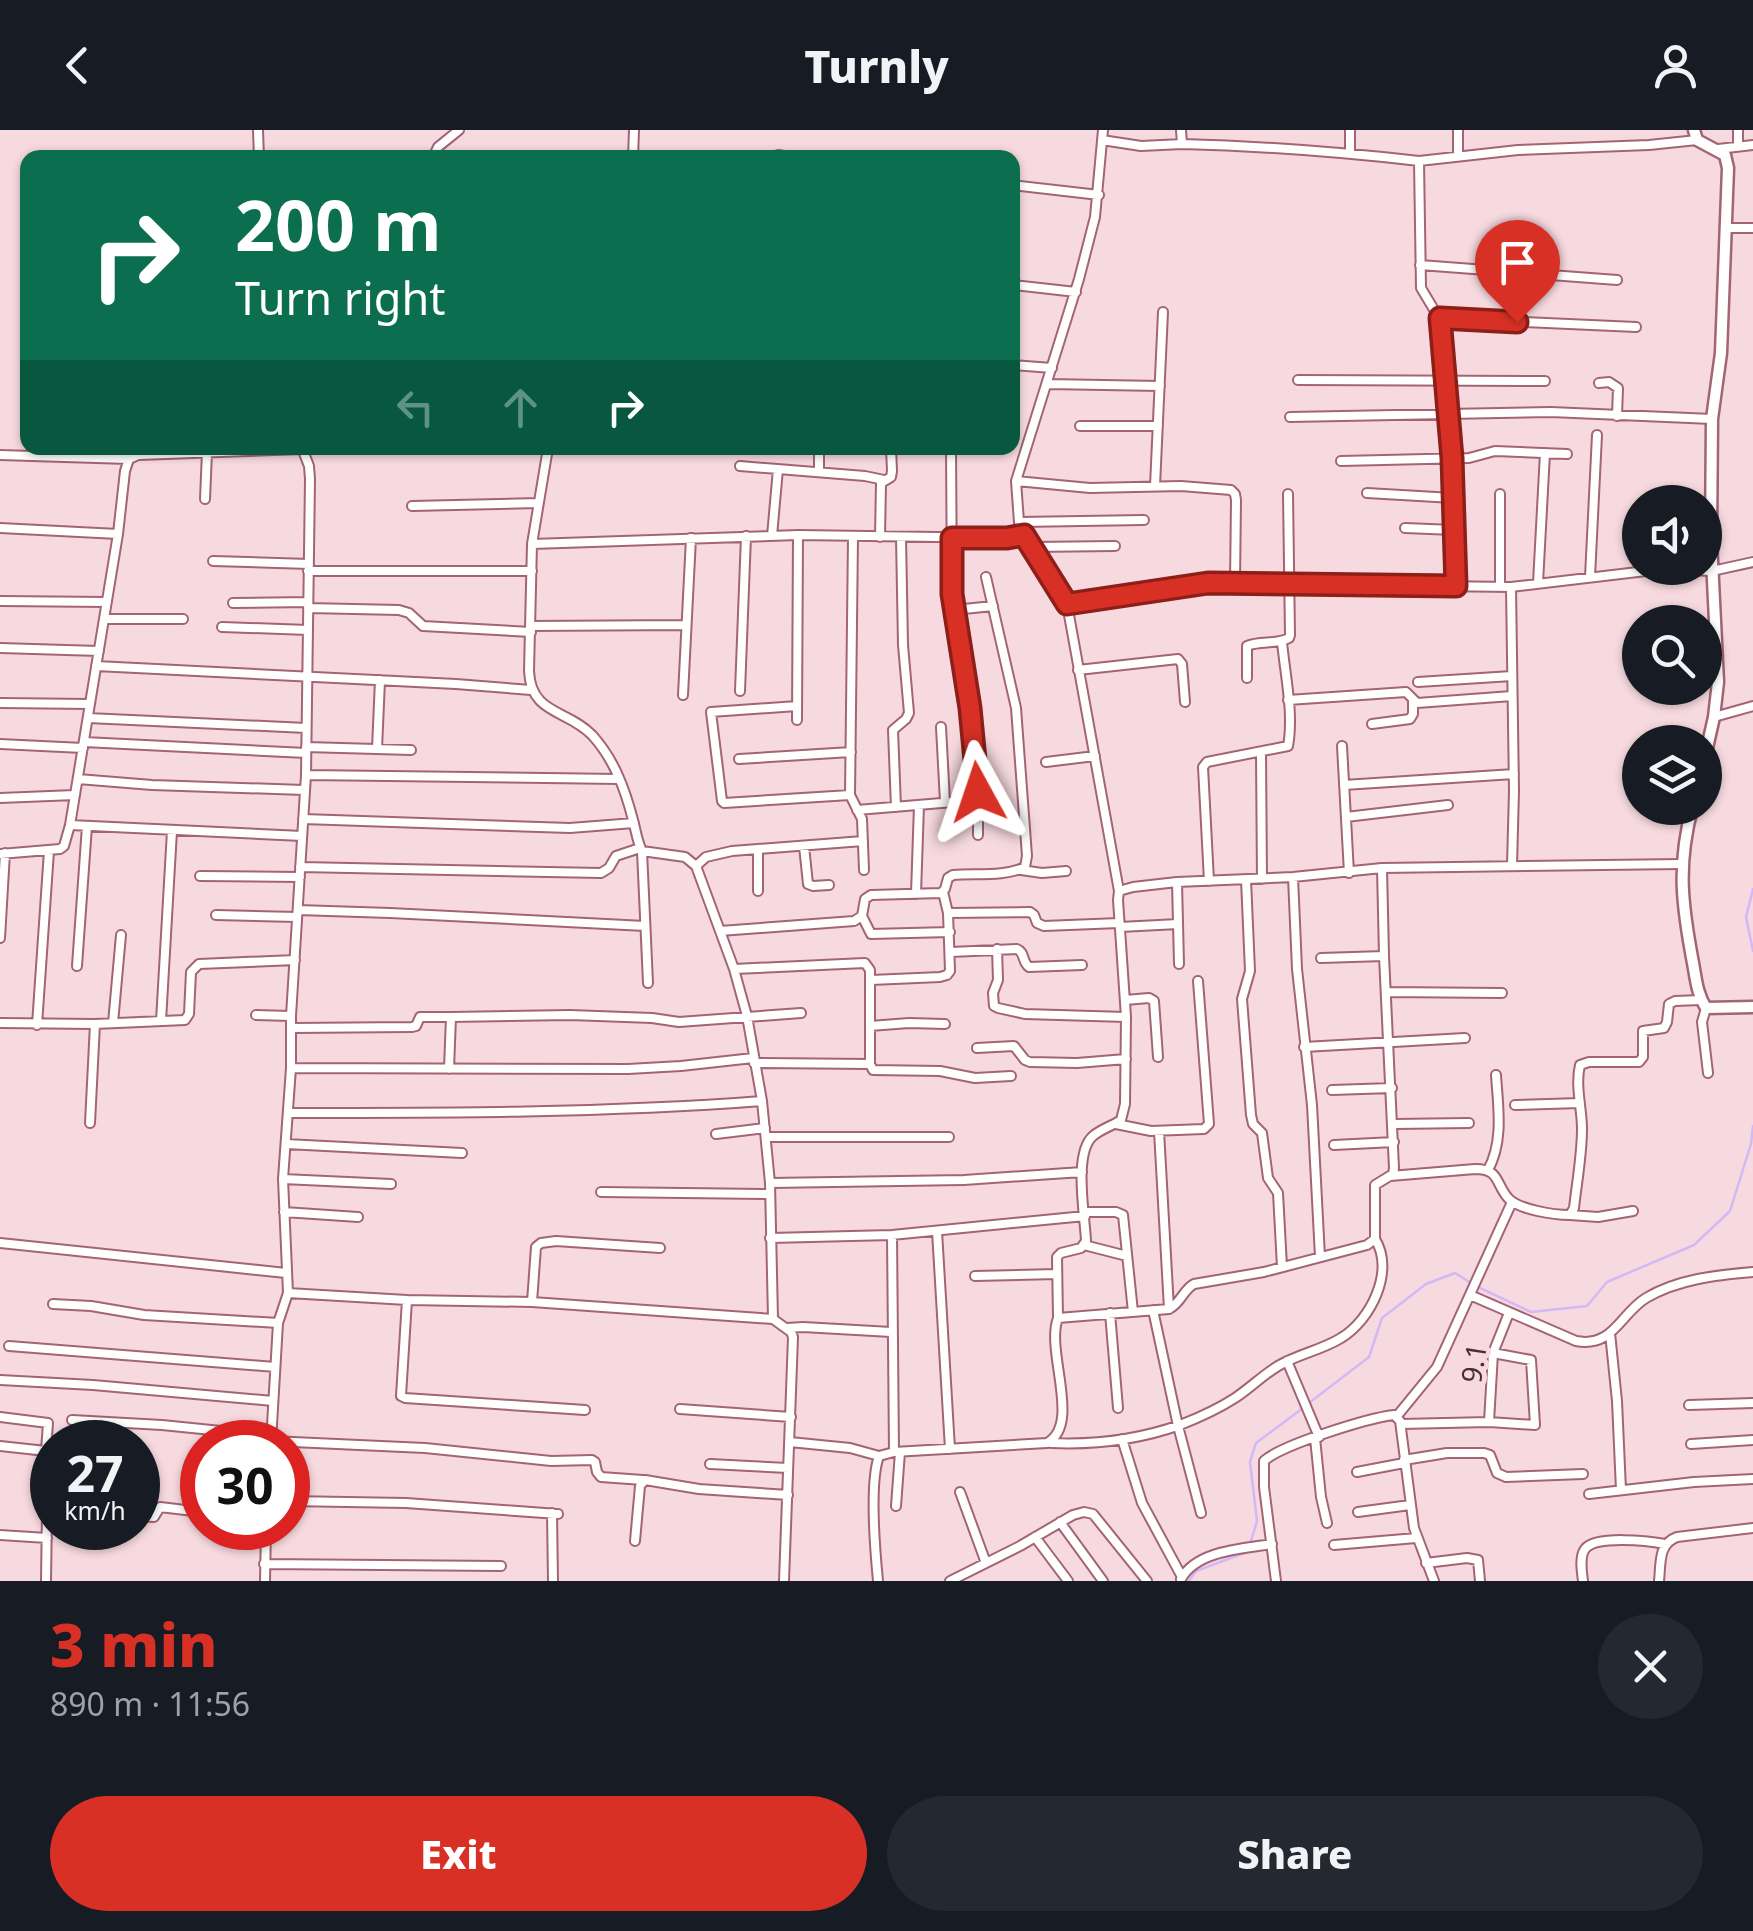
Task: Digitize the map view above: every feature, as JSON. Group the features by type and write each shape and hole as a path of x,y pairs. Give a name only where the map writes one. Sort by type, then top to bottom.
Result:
{"main road":[{"path":"1695,135 1728,161 1721,353 1712,419 1712,485"},
{"path":"1712,725 1718,661 1713,585"},
{"path":"1688,825 1683,847 1683,907 1703,1004 1753,1007"}],"street":[{"path":"437,150 459,130"},
{"path":"1182,130 1182,144"},
{"path":"1350,130 1350,153"},
{"path":"1458,130 1458,156"},
{"path":"1738,130 1738,146"},
{"path":"1084,1245 1083,1154 1091,1138 1121,1120 1125,1104 1126,1017 1119,890 1067,604 1024,535 1019,522 1016,481 1096,217 1102,135 1142,146 1256,146 1419,161 1518,150 1649,145 1695,135"},
{"path":"1716,149 1753,145"},
{"path":"1419,161 1421,288 1440,318 1452,458 1456,586"},
{"path":"1020,186 1098,195"},
{"path":"1727,228 1753,228"},
{"path":"1420,265 1618,280"},
{"path":"1020,286 1076,292"},
{"path":"1154,486 1163,312"},
{"path":"1440,318 1636,326"},
{"path":"1020,366 1052,368"},
{"path":"1298,380 1545,381"},
{"path":"1599,382 1609,382 1618,388 1617,416"},
{"path":"1047,384 1160,386"},
{"path":"1290,418 1551,412 1712,419"},
{"path":"1080,426 1158,426"},
{"path":"1590,577 1597,435"},
{"path":"1341,461 1469,458 1495,451 1567,454"},
{"path":"1538,583 1545,453"},
{"path":"0,455 129,459 138,455"},
{"path":"204,499 207,455"},
{"path":"272,1420 278,1324 288,1293 282,1179 306,775 310,479 305,455"},
{"path":"547,455 532,544 531,690 542,704 589,732 608,756 619,779 641,849 648,983"},
{"path":"819,455 819,472"},
{"path":"740,466 884,480 891,477 891,455"},
{"path":"951,455 952,594 970,708 978,835"},
{"path":"0,938 2,854 60,849 70,825 118,534 124,471 129,459"},
{"path":"772,536 778,469"},
{"path":"880,537 880,490 884,480"},
{"path":"1016,481 1090,488 1154,486 1234,491 1235,583"},
{"path":"1367,493 1453,498"},
{"path":"1246,678 1248,646 1282,642 1290,634 1288,494"},
{"path":"1500,494 1512,676 1512,864"},
{"path":"412,506 538,503"},
{"path":"1019,522 1144,520"},
{"path":"0,528 118,534"},
{"path":"1405,528 1454,530"},
{"path":"532,544 798,535 1024,535"},
{"path":"797,720 798,535"},
{"path":"740,691 746,536"},
{"path":"853,537 850,795 861,816 864,870"},
{"path":"896,807 893,730 908,712 901,537"},
{"path":"683,695 691,538"},
{"path":"1032,547 1115,546"},
{"path":"214,561 308,568 532,571"},
{"path":"1722,569 1753,562"},
{"path":"1067,604 1208,583 1506,587 1622,573"},
{"path":"986,577 1018,726 1027,856 1027,863 1020,870"},
{"path":"0,601 107,602"},
{"path":"233,603 405,611 423,626 530,629 686,625"},
{"path":"954,610 993,606"},
{"path":"104,619 183,619"},
{"path":"222,627 308,630"},
{"path":"1209,881 1203,767 1207,762 1284,748 1289,743 1282,642"},
{"path":"0,648 99,651"},
{"path":"1078,670 1178,659 1182,664 1185,702"},
{"path":"96,666 531,690"},
{"path":"1418,682 1512,676"},
{"path":"377,749 380,680"},
{"path":"1288,700 1410,694 1410,719 1372,724"},
{"path":"1413,700 1421,703 1512,696"},
{"path":"0,703 90,704"},
{"path":"797,706 711,712 722,801 850,795"},
{"path":"1714,717 1753,706"},
{"path":"88,718 306,728"},
{"path":"941,726 946,802"},
{"path":"0,744 411,750"},
{"path":"1342,746 1349,872"},
{"path":"738,758 852,752"},
{"path":"1261,753 1262,879"},
{"path":"1046,762 1096,756"},
{"path":"1344,785 1514,774"},
{"path":"306,775 619,779"},
{"path":"78,779 152,786 304,790"},
{"path":"0,798 76,794"},
{"path":"856,810 978,800"},
{"path":"916,894 919,805"},
{"path":"1346,817 1448,805"},
{"path":"303,819 570,828 634,823"},
{"path":"70,825 302,836"},
{"path":"78,966 87,826"},
{"path":"161,1021 172,831"},
{"path":"696,866 714,854 864,842"},
{"path":"804,846 808,884 829,886"},
{"path":"300,866 601,873 616,856 641,849 685,857 696,866 734,968 762,1101 770,1184 773,1319"},
{"path":"758,849 758,891"},
{"path":"37,1025 48,851"},
{"path":"1119,890 1177,882 1382,868 1682,864"},
{"path":"1382,868 1394,1124 1394,1171 1390,1176"},
{"path":"870,980 947,975 952,966 943,892 953,875 1066,871"},
{"path":"200,876 300,877"},
{"path":"1292,877 1312,1105 1320,1257"},
{"path":"1246,880 1250,965 1242,999 1251,1115 1252,1124 1262,1134 1268,1178 1278,1192 1282,1266"},
{"path":"1177,882 1178,964"},
{"path":"720,931 854,921 862,916 868,896 943,892"},
{"path":"216,915 390,912 645,926"},
{"path":"948,913 1030,912 1044,926 1178,924"},
{"path":"862,916 871,934 876,935 950,932"},
{"path":"113,1023 121,935"},
{"path":"997,949 994,1006 1032,1014 1126,1017"},
{"path":"951,952 1020,950 1030,967 1082,965"},
{"path":"1321,958 1384,956"},
{"path":"0,1023 184,1020 188,1017 190,978 199,964 295,960"},
{"path":"734,968 862,962 868,965 870,980 870,1068 940,1071 975,1078 1012,1076"},
{"path":"1116,1124 1159,1131 1204,1128 1209,1124 1198,981"},
{"path":"1386,992 1502,992"},
{"path":"1125,1000 1154,1001 1158,1058"},
{"path":"1570,1215 1581,1159 1578,1072 1582,1063 1639,1062 1644,1031 1664,1028 1669,1004 1675,1001 1703,1004 1708,1073"},
{"path":"292,1028 412,1028 420,1017 570,1015 679,1022 801,1013"},
{"path":"256,1016 291,1016"},
{"path":"449,1069 451,1017"},
{"path":"90,1123 95,1024"},
{"path":"870,1026 946,1024"},
{"path":"1304,1047 1465,1038"},
{"path":"977,1048 1014,1046 1030,1062 1126,1059"},
{"path":"291,1068 628,1069 754,1061 870,1064"},
{"path":"1488,1170 1498,1146 1496,1074"},
{"path":"1332,1090 1392,1088"},
{"path":"288,1113 514,1113 762,1101"},
{"path":"1515,1105 1580,1103"},
{"path":"1394,1124 1468,1123"},
{"path":"1159,1131 1169,1308"},
{"path":"716,1134 949,1136"},
{"path":"1334,1145 1394,1142"},
{"path":"286,1144 462,1153"},
{"path":"790,1442 880,1456 1122,1440 1178,1426 1234,1398 1288,1361 1338,1341 1362,1318 1383,1275 1382,1253 1375,1239 1374,1189 1390,1176 1488,1170 1512,1202 1544,1212 1598,1217 1632,1210"},
{"path":"770,1184 964,1180 1082,1172"},
{"path":"282,1179 391,1184"},
{"path":"601,1192 770,1194"},
{"path":"1434,1581 1416,1538 1399,1420 1452,1340 1512,1202"},
{"path":"284,1212 358,1217"},
{"path":"770,1238 892,1235 1116,1212 1123,1215 1132,1312"},
{"path":"937,1231 950,1449"},
{"path":"892,1235 896,1506"},
{"path":"1058,1318 1169,1308 1194,1284 1320,1257 1367,1245 1375,1239"},
{"path":"0,1243 286,1274"},
{"path":"532,1302 536,1247 541,1243 660,1248"},
{"path":"1047,1442 1055,1438 1063,1415 1055,1348 1058,1254 1084,1245 1127,1256"},
{"path":"1470,1294 1576,1341 1592,1342 1610,1333 1640,1302 1663,1290 1712,1276 1753,1272"},
{"path":"975,1276 1057,1274"},
{"path":"288,1293 532,1302 773,1319 793,1337 784,1581"},
{"path":"407,1300 401,1396 585,1410"},
{"path":"53,1304 278,1324"},
{"path":"1153,1310 1201,1513"},
{"path":"1110,1313 1118,1408"},
{"name":"9.1","path":"1490,1422 1493,1353 1509,1313"},
{"path":"787,1328 891,1332"},
{"path":"1610,1333 1621,1490"},
{"path":"9,1346 276,1366"},
{"path":"1276,1581 1264,1460 1371,1419 1535,1425 1532,1360 1493,1353"},
{"path":"1288,1361 1314,1423 1326,1524"},
{"path":"0,1380 273,1401"},
{"path":"1689,1406 1753,1403"},
{"path":"680,1409 791,1417"},
{"path":"0,1417 30,1420"},
{"path":"1122,1440 1142,1503 1181,1579 1191,1567 1209,1557 1272,1544"},
{"path":"1691,1444 1753,1440"},
{"path":"310,1442 425,1448 551,1462 592,1460 601,1477 788,1495"},
{"path":"0,1446 30,1449"},
{"path":"1357,1472 1443,1454 1484,1453 1490,1455 1497,1473 1503,1476 1584,1474"},
{"path":"878,1581 875,1510 876,1464 880,1456"},
{"path":"710,1464 788,1468"},
{"path":"1589,1494 1753,1479"},
{"path":"635,1541 643,1480"},
{"path":"960,1492 986,1563"},
{"path":"310,1501 406,1503 555,1514 553,1581"},
{"path":"1358,1512 1410,1504"},
{"path":"950,1581 1079,1512 1093,1514 1147,1581"},
{"path":"1060,1522 1103,1581"},
{"path":"1583,1581 1582,1556 1592,1544 1624,1540 1665,1544 1677,1537 1753,1528"},
{"path":"0,1535 30,1537"},
{"path":"1035,1537 1068,1581"},
{"path":"1334,1545 1416,1538"},
{"path":"1659,1581 1665,1544"},
{"path":"46,1581 47,1550"},
{"path":"264,1581 265,1550"},
{"path":"1426,1563 1478,1560 1480,1581"},
{"path":"264,1564 501,1566"}],"waterway":[{"path":"1753,889 1746,917 1753,951"},
{"path":"1478,1287 1531,1312 1587,1306 1607,1282 1694,1245 1730,1211 1753,1126"},
{"path":"1309,1403 1369,1357 1382,1318 1426,1284 1455,1273 1471,1283"},
{"path":"1250,1544 1257,1521 1250,1462 1256,1443 1303,1408"},
{"path":"1189,1581 1196,1571 1247,1552"}],"route":[{"path":"978,792 970,708 952,594 952,538 1024,535 1067,604 1208,583 1456,586 1452,458 1440,318 1517,322"}]}
